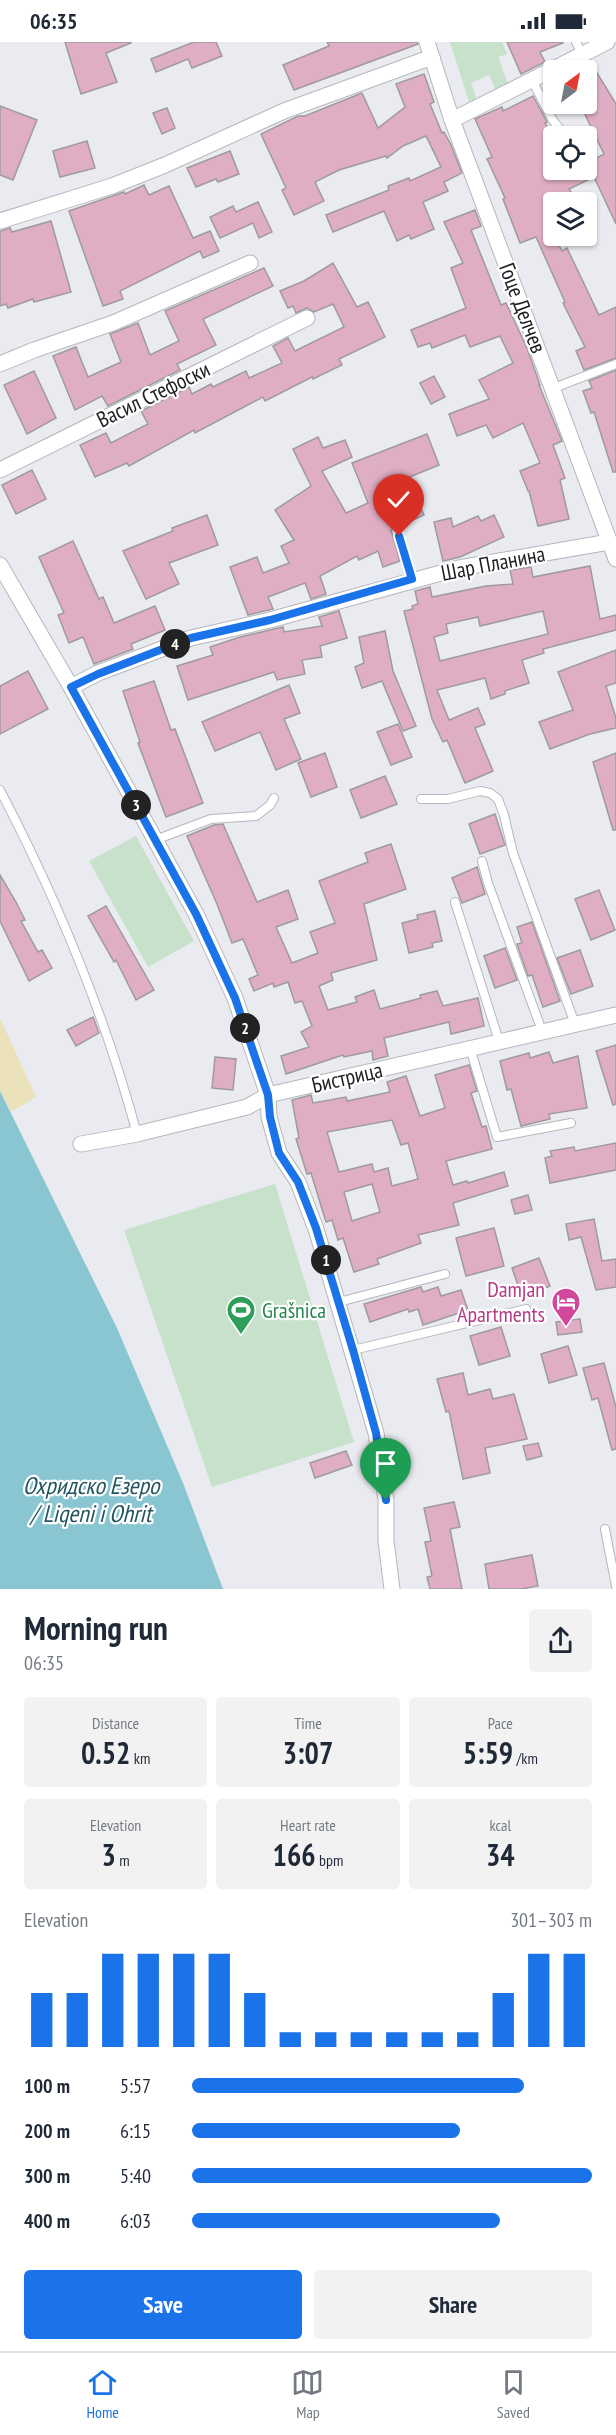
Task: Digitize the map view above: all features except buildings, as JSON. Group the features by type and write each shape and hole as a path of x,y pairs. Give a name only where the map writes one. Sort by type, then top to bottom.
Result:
{"street":[{"name":"Гоце Делчев","path":"427,42 452,120 616,559"},
{"path":"452,120 532,80 579,48 607,42"},
{"path":"0,221 112,186 165,165 284,111 432,57"},
{"path":"0,364 113,323 250,263"},
{"name":"Васил Стефоски","path":"0,470 307,318"},
{"name":"Шар Планина","path":"71,687 98,674 191,638 270,620 412,579 459,568 609,542"},
{"path":"0,565 71,687 196,914 235,998 268,1095 270,1117 279,1153 298,1182 316,1228 376,1433 386,1500 386,1541 392,1589"},
{"name":"Бистрица","path":"81,1144 137,1134 247,1107 268,1095 616,1015"}],"lane":[{"path":"532,80 557,126"},
{"path":"554,388 616,364"},
{"path":"399,536 412,579"},
{"path":"0,790 25,838 103,1021 137,1134"},
{"path":"421,799 448,799 480,791 490,793 498,799 513,853 575,1024"},
{"path":"155,840 211,819 256,816 270,806 273,798"},
{"path":"482,861 542,1031"},
{"path":"455,902 499,1041"},
{"path":"470,1048 497,1137 571,1123"},
{"path":"339,1302 445,1274"},
{"path":"353,1350 526,1309"},
{"path":"605,1529 616,1586"}],"green space":[{"path":"450,42 502,42 507,54 498,57 509,86 496,91 489,75 471,83 478,103 470,105"},
{"path":"136,836 194,941 148,967 89,861"},
{"name":"Grašnica","path":"275,1184 354,1442 212,1487 124,1230"}],"sand":[{"path":"0,1018 36,1097 11,1112 0,1091"}],"water":[{"name":"Охридско Езеро / Liqeni i Ohrit","path":"0,1091 117,1328 183,1483 223,1589 0,1589"}],"place":[{"name":"Damjan Apartments","path":"566,1328"},
{"name":"Grašnica","path":"241,1336"}],"route":[{"path":"386,1500 376,1433 353,1350 316,1228 298,1182 279,1153 270,1117 268,1095 235,998 196,914 71,687 98,674 191,638 270,620 412,579 399,536"}]}
